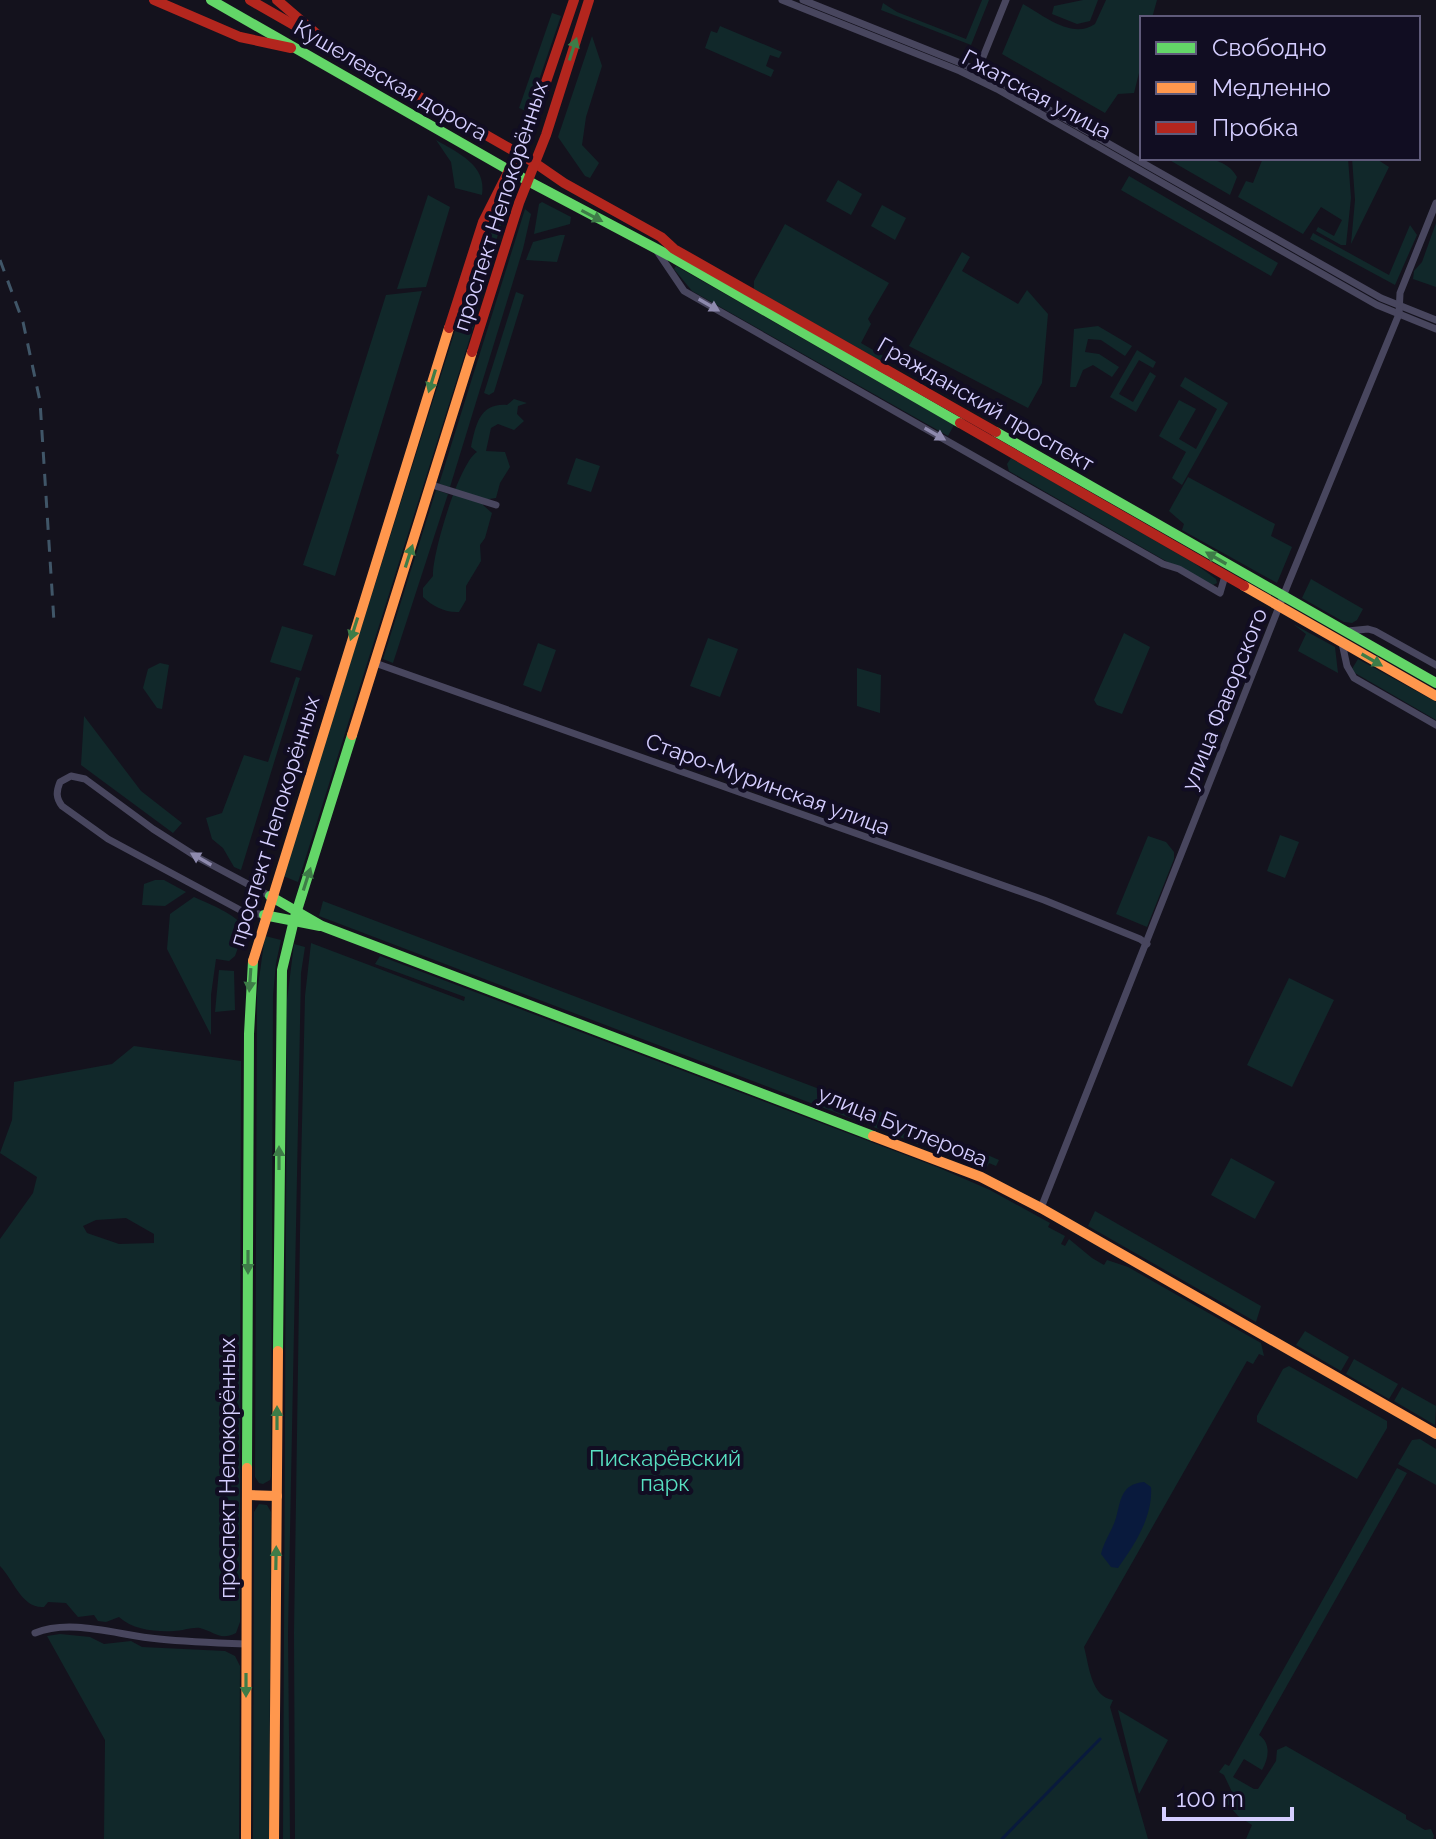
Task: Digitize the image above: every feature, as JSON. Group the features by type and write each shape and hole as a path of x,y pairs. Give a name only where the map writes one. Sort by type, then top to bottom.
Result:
{"main road":[{"path":"154,0 240,37 297,49"},
{"name":"Кушелевская дорога","path":"211,0 509,170"},
{"path":"277,0 323,40"},
{"name":"проспект Непокорённых","path":"246,1839 249,993 254,953 483,222 530,129 574,0"},
{"name":"проспект Непокорённых","path":"274,1839 280,986 295,916 528,181 589,0"},
{"name":"Кушелевская дорога","path":"257,1 519,154"},
{"path":"240,37 250,30 247,20"},
{"name":"Гражданский проспект","path":"519,154 661,237 674,249 1282,602 1436,683"},
{"name":"Гражданский проспект","path":"509,170 657,251 1225,576 1282,602"},
{"name":"Гражданский проспект","path":"1344,637 1436,696"},
{"name":"улица Бутлерова","path":"270,896 312,926 322,926 939,1159 1041,1208 1436,1434"},
{"name":"улица Бутлерова","path":"264,915 295,916"},
{"path":"247,1495 277,1496"}],"street":[{"name":"Гжатская улица","path":"782,0 976,74"},
{"name":"Гжатская улица","path":"803,0 976,74 1436,329"},
{"path":"976,74 1006,0"},
{"name":"улица Фаворского","path":"1041,1208 1400,310 1400,293 1436,203"},
{"name":"Гражданский проспект","path":"657,251 684,291 1163,564 1179,569 1220,593 1225,576"},
{"name":"Гжатская улица","path":"1400,310 1436,320"},
{"path":"432,485 496,505"},
{"path":"1436,665 1375,631 1368,629 1344,637 1347,666 1354,678 1436,725"},
{"name":"Старо-Муринская улица","path":"375,663 1044,900 1147,944"},
{"name":"улица Бутлерова","path":"264,915 242,911 108,839 57,800 60,782 71,776 85,779 197,857 270,896"},
{"path":"35,1633 45,1628 74,1628 157,1639 246,1644"}],"green space":[{"path":"982,0 989,0 971,45 881,10 883,3 897,12 966,39"},
{"path":"1098,0 1090,21 1077,24 1052,14 1054,6"},
{"path":"1106,0 1157,0 1153,16 1140,16 1140,69 1134,93 1118,94 1105,113 1002,54 1023,4 1067,28 1086,28 1095,24"},
{"path":"552,13 561,16 528,112 519,108"},
{"path":"720,26 782,52 779,58 770,55 766,66 774,70 771,77 705,48 711,31 717,33"},
{"path":"592,36 602,66 586,117 582,145 599,163 590,178 585,176 558,137"},
{"path":"436,140 462,155 475,168 480,176 482,195 455,188 451,162"},
{"path":"1169,160 1215,160 1224,164 1237,177 1230,195"},
{"path":"1262,160 1348,160 1351,198 1346,245 1316,231 1318,227 1334,236 1342,220 1321,207 1303,234 1238,197 1246,181 1253,183"},
{"path":"1352,160 1378,160 1389,167 1351,244 1355,200"},
{"path":"1129,176 1278,263 1271,276 1121,190"},
{"path":"838,180 862,194 851,215 826,201"},
{"path":"428,195 450,207 426,287 397,289"},
{"path":"502,200 508,203 484,279 475,322 298,882 283,876 483,242"},
{"path":"542,202 571,217 570,224 534,234 539,204"},
{"path":"882,205 906,218 895,240 871,226"},
{"path":"525,209 531,214 523,249 450,487 439,484"},
{"path":"1436,223 1436,287 1413,279"},
{"path":"785,224 889,283 868,319 871,324 861,343 887,358 884,363 754,289 754,281"},
{"path":"1410,225 1417,235 1395,285 1310,239 1313,233 1389,275"},
{"path":"565,235 557,262 526,260 533,242"},
{"path":"962,252 970,257 962,271 1018,304 1027,290 1048,314 1042,383 1028,408 909,346"},
{"path":"676,266 954,425 948,436 692,291 674,269"},
{"path":"422,291 335,576 303,565 386,295"},
{"path":"516,292 524,295 494,392 489,395 484,393"},
{"path":"1098,326 1132,346 1125,356 1101,340 1088,339 1085,352 1099,354 1119,367 1112,377 1093,365 1083,370 1076,387 1070,387 1074,329"},
{"path":"1137,350 1156,362 1153,368 1139,360 1119,394 1133,402 1150,372 1156,376 1136,412 1110,397"},
{"path":"1185,377 1228,403 1182,485 1172,478 1186,452 1159,436 1179,400 1196,409 1179,439 1196,449 1217,409 1180,386"},
{"path":"514,399 527,403 518,406 517,414 524,421 514,430 498,424 491,428 486,451 505,452 510,467 500,483 496,498 483,500 483,505 492,513 480,545 481,561 466,586 466,600 459,612 444,610 423,597 423,588 433,576 448,510 462,473 477,452 471,447 481,417 491,407 507,405"},
{"path":"576,458 600,466 591,492 567,484"},
{"path":"1011,458 1194,563 1217,583 1213,585 1164,560 1009,471 1007,464"},
{"path":"1188,477 1275,524 1271,536 1292,547 1277,583 1182,530 1184,524 1169,511"},
{"path":"436,490 448,494 393,663 383,659"},
{"path":"1311,579 1363,609 1357,620 1344,622 1302,598"},
{"path":"1293,624 1335,647 1338,673 1298,651 1306,634"},
{"path":"282,626 313,635 301,671 270,662"},
{"path":"1124,633 1150,647 1122,714 1097,705 1094,700"},
{"path":"708,638 738,649 720,697 690,686"},
{"path":"538,643 556,650 541,692 523,685"},
{"path":"1358,659 1436,702 1436,720 1355,673 1352,669"},
{"path":"160,663 169,665 162,709 157,708 143,688 148,669"},
{"path":"857,668 881,675 880,713 857,706"},
{"path":"296,677 300,678 241,870 234,867 223,848 212,839 206,818 222,813 244,755 268,762"},
{"path":"84,716 141,791 182,823 173,833 81,765"},
{"path":"1280,835 1299,842 1285,878 1267,871"},
{"path":"1148,836 1166,842 1174,852 1174,859 1147,927 1116,914"},
{"path":"164,880 186,892 165,906 142,905 144,884"},
{"path":"194,897 229,914 245,928 235,956 229,961 216,959 211,995 211,1035 167,949 170,914"},
{"path":"323,901 946,1137 999,1160 996,1166 989,1163 987,1167 968,1163 319,916"},
{"path":"265,936 281,940 273,995 271,1476 263,1484 255,1477 257,993"},
{"name":"Пискарёвский парк","path":"311,943 464,1001 465,997 375,964 380,956 937,1167 990,1190 1050,1223 1048,1227 1065,1236 1061,1244 1065,1246 1069,1239 1104,1265 1107,1260 1128,1267 1261,1343 1264,1356 1259,1354 1253,1364 1247,1361 1084,1647 1095,1687 1106,1698 1113,1700 1110,1707 1148,1839 295,1839 294,1633 301,1167 305,996"},
{"path":"294,944 305,947 301,973 288,1634 290,1839 283,1839 287,1000"},
{"path":"219,970 234,971 235,1010 215,1012"},
{"path":"1289,978 1334,1000 1292,1087 1247,1065"},
{"path":"134,1046 241,1061 240,1622 236,1633 230,1635 222,1636 200,1628 145,1629 119,1617 106,1622 98,1621 94,1615 78,1617 66,1603 48,1602 44,1607 36,1606 24,1598 0,1566 0,1239 33,1193 37,1177 0,1153 12,1120 14,1082 112,1064","holes":["126,1218 154,1234 154,1243 119,1244 87,1233 83,1226 96,1220"]},
{"path":"1231,1158 1275,1182 1255,1219 1211,1195"},
{"path":"1095,1211 1261,1306 1256,1322 1088,1226"},
{"path":"1305,1331 1349,1357 1341,1371 1296,1345"},
{"path":"1354,1359 1398,1384 1389,1399 1346,1374"},
{"path":"1289,1366 1387,1421 1387,1428 1357,1479 1257,1422 1257,1416 1283,1369"},
{"path":"1402,1387 1436,1406 1435,1425 1394,1401"},
{"path":"1420,1439 1436,1449 1436,1485 1398,1464 1412,1440"},
{"path":"1397,1468 1407,1473 1259,1735 1266,1742 1268,1751 1262,1770 1244,1759 1233,1777 1258,1789 1276,1761 1277,1750 1286,1746 1406,1815 1406,1819 1425,1830 1431,1829 1433,1839 1246,1839 1252,1825 1238,1816 1225,1801 1227,1792 1232,1792 1224,1775 1219,1772 1225,1764 1229,1766"},
{"path":"259,1504 267,1505 271,1512 269,1839 253,1839 254,1512"},
{"path":"47,1636 90,1637 104,1644 131,1641 142,1647 225,1651 235,1656 240,1666 239,1839 104,1839 105,1740"},
{"path":"1118,1710 1168,1740 1139,1794"}],"water":[{"path":"1144,1482 1151,1487 1146,1519 1118,1568 1111,1567 1101,1554 1121,1499 1131,1486"}],"waterway":[{"path":"1002,1839 1100,1739"}],"railway":[{"path":"0,260 23,322 40,401 54,622"}],"traffic: fast":[{"path":"211,0 528,181"},
{"path":"528,181 670,256 960,423"},
{"path":"996,432 1436,683"},
{"path":"278,1351 282,970 294,920 352,735"},
{"path":"270,896 322,926 873,1136"},
{"path":"264,915 320,926"},
{"path":"247,1468 249,1034 253,961"}],"traffic: slow":[{"path":"253,961 449,328"},
{"path":"352,735 472,352"},
{"path":"1244,586 1436,696"},
{"path":"873,1136 981,1177 1041,1208 1436,1434"},
{"path":"274,1839 278,1351"},
{"path":"246,1839 247,1468"},
{"path":"247,1495 277,1496"}],"traffic: jam":[{"path":"154,0 240,37 291,48"},
{"path":"250,0 535,163"},
{"path":"277,0 319,36"},
{"path":"449,328 483,222 530,129 574,0"},
{"path":"472,352 589,0"},
{"path":"535,163 564,183 661,237 674,249 996,432"},
{"path":"960,423 1244,586"}]}
